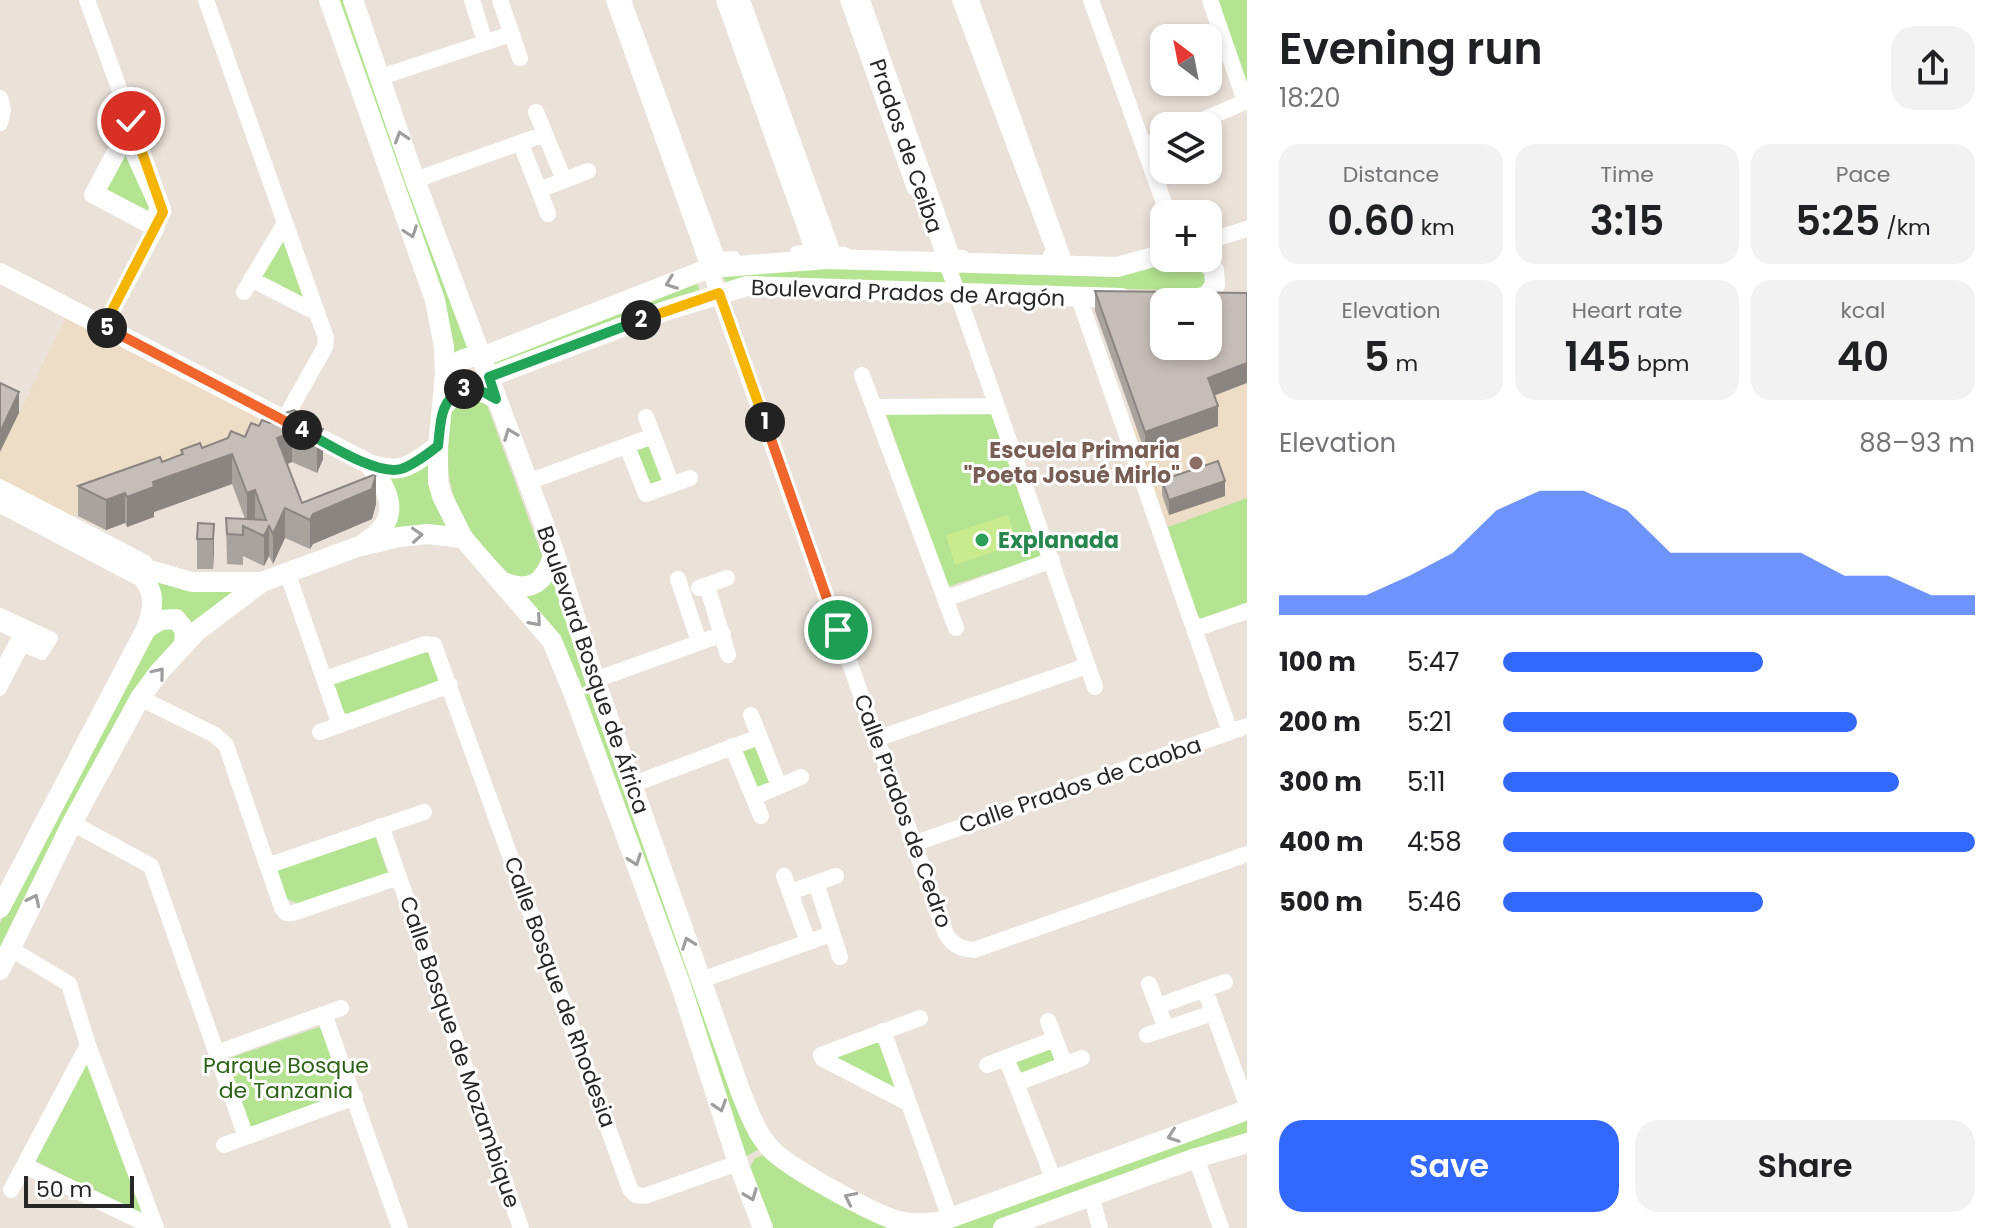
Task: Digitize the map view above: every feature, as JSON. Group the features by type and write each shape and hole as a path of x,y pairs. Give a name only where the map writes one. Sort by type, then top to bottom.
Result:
{"street":[{"path":"87,0 162,206 162,214 154,224 104,326"},
{"path":"206,0 326,344 284,420"},
{"name":"Boulevard Bosque de África","path":"329,0 435,300 444,347 445,375 438,446 438,482 442,496 463,538 551,639 681,986 738,1163 763,1228"},
{"name":"Boulevard Bosque de África","path":"353,0 415,180 554,551 595,680 701,980 751,1117 771,1149 833,1190 904,1224 939,1222 1247,1107"},
{"path":"472,0 485,42"},
{"path":"500,0 520,58"},
{"name":"Calle Prados de Cedro","path":"614,0 913,844 946,934 953,944 974,950 1247,854"},
{"path":"625,0 719,258 811,250 722,0"},
{"path":"733,0 827,259"},
{"path":"744,0 835,253 935,254 846,0"},
{"name":"Prados de Ceiba","path":"855,0 1095,687"},
{"path":"864,0 954,256 1054,255 958,0"},
{"path":"971,0 1066,267"},
{"path":"1091,0 1163,200"},
{"path":"1210,0 1246,101 1220,112"},
{"path":"381,77 511,34"},
{"path":"0,98 3,109 0,123"},
{"path":"536,112 564,180"},
{"path":"131,121 92,195 154,224"},
{"path":"415,180 545,134"},
{"path":"126,142 155,206 154,224 99,192 126,142"},
{"path":"1144,146 1150,143"},
{"path":"521,144 548,214"},
{"path":"539,190 588,171"},
{"path":"285,223 248,286 317,313"},
{"path":"1222,237 1247,229"},
{"name":"Boulevard Prados de Aragón","path":"445,375 460,360 482,357 710,268 827,259 1117,267 1150,258"},
{"path":"1214,272 1215,285 1207,296 1188,299 1234,299"},
{"path":"0,273 369,464 388,470 400,469 438,446"},
{"path":"0,284 184,372 299,435 367,475 378,487 383,505 378,521 351,542 264,573 205,576 174,572 136,558 0,485"},
{"name":"Boulevard Prados de Aragón","path":"489,377 719,293 747,286 1137,298"},
{"path":"1079,298 1230,732"},
{"path":"862,375 956,628"},
{"path":"442,408 455,394 470,388 496,399"},
{"path":"874,407 997,406"},
{"path":"646,417 672,485"},
{"path":"528,482 653,436"},
{"path":"627,446 646,494 690,478"},
{"path":"357,547 374,537 387,521 390,508 389,493 369,464"},
{"path":"0,496 132,565 192,582 262,582"},
{"path":"0,507 124,570 135,578 148,602 146,617 0,894"},
{"path":"0,970 72,823 140,698 184,645 236,599 262,582 287,572 357,547 399,537 427,534 463,538"},
{"path":"501,581 519,587 536,583 550,568 554,551"},
{"path":"945,599 1052,560"},
{"path":"0,908 146,629 153,603 151,590 132,565"},
{"path":"287,572 340,725"},
{"path":"699,642 681,586 707,586 727,578"},
{"path":"707,586 728,655"},
{"path":"1195,629 1247,611"},
{"path":"0,614 52,638 42,654 23,646 0,690"},
{"path":"146,629 160,620 176,619 185,630 184,645"},
{"path":"0,623 42,643"},
{"path":"0,630 13,637 0,661"},
{"path":"0,675 22,634"},
{"path":"595,680 723,634"},
{"name":"Calle Bosque de Rhodesia","path":"325,679 429,643 436,648 630,1189 636,1195 645,1196 738,1163"},
{"path":"876,739 1087,666"},
{"path":"320,732 450,685"},
{"name":"Calle Bosque de Mozambique","path":"140,698 215,735 226,745 282,908 290,913 399,877"},
{"path":"751,715 779,786"},
{"name":"Calle Prados de Caoba","path":"913,844 1247,726"},
{"path":"631,785 759,737"},
{"path":"732,746 761,816"},
{"path":"754,797 801,777"},
{"path":"267,866 424,812"},
{"path":"72,823 151,866 246,1137"},
{"name":"Calle Bosque de Mozambique","path":"381,826 521,1228"},
{"path":"784,876 808,942"},
{"path":"790,892 836,876"},
{"path":"816,883 840,957"},
{"path":"701,980 831,934"},
{"path":"11,949 69,984 155,1228"},
{"path":"1158,1006 1225,982"},
{"path":"1149,984 1166,1028"},
{"path":"1205,990 1247,1107"},
{"path":"217,1053 341,1008"},
{"path":"1147,1035 1213,1013"},
{"path":"324,1014 400,1228"},
{"path":"908,1103 822,1057 823,1053 920,1018"},
{"path":"1048,1021 1065,1065"},
{"path":"883,1031 950,1218"},
{"path":"987,1065 1055,1039"},
{"path":"11,1190 88,1045"},
{"path":"1006,1058 1053,1178"},
{"path":"1017,1083 1082,1058"},
{"path":"224,1145 355,1097"},
{"path":"1003,1228 1196,1158 1247,1143"},
{"path":"738,1163 771,1149"},
{"path":"1196,1158 1221,1228"},
{"path":"25,1166 155,1228"},
{"path":"1091,1195 1100,1228"}],"shaded area":[{"path":"67,316 299,435 65,519 0,485 0,452"},
{"name":"Escuela Primaria \"Poeta Josué Mirlo\"","path":"1247,383 1247,498 1168,527 1132,427"}],"green space":[{"path":"337,0 347,0 473,354 450,360"},
{"path":"1217,0 1247,0 1247,88"},
{"path":"126,142 155,206 153,220 99,192"},
{"path":"284,235 307,303 260,276"},
{"path":"1150,264 1150,272 1202,272 1208,282 1200,288 1150,290 835,280 728,285 723,277 724,274 820,266 1117,273"},
{"path":"696,279 700,292 496,367 493,364 495,357"},
{"path":"483,394 543,558 530,577 515,579 493,558 466,523 450,481 448,461 452,399"},
{"path":"991,413 1043,556 947,587 886,414"},
{"path":"650,444 665,486 650,491 633,451"},
{"path":"430,461 447,528 384,534 383,475"},
{"path":"1247,498 1247,603 1202,619 1195,615 1168,527"},
{"name":"Explanada","path":"1008,515 1017,544 955,565 946,535"},
{"path":"555,575 764,1147 746,1156 646,868 520,592"},
{"path":"153,578 235,590 191,627 157,617"},
{"path":"169,623 180,634 0,956 0,923 150,634"},
{"path":"429,648 441,682 352,717 342,711 333,682"},
{"path":"756,742 772,784 756,791 738,749"},
{"path":"375,836 388,874 299,904 287,899 277,869"},
{"name":"Parque Bosque de Tanzania","path":"319,1027 325,1031 347,1089 345,1097 254,1129 248,1127 226,1065 230,1058"},
{"path":"882,1036 898,1091 828,1056"},
{"path":"1051,1044 1059,1062 1024,1076 1014,1059"},
{"path":"87,1061 148,1218 36,1161"},
{"path":"1247,1114 1247,1136 991,1228 929,1228"},
{"path":"766,1154 896,1228 770,1228 749,1169 755,1158"}],"building":[{"path":"1095,291 1150,292 1150,360 1222,360 1222,293 1247,293 1247,363 1208,378 1218,406 1145,432"},
{"path":"0,383 19,392 0,432"},
{"path":"294,410 301,414 304,421 323,429 317,443 292,432 277,438 302,503 376,474 372,489 313,514 310,520 285,508 273,534 269,526 264,536 243,526 243,535 227,534 226,518 266,520 255,490 247,493 232,454 153,482 154,487 127,497 125,493 106,500 78,486 160,457 162,462 200,443 202,448 228,438 231,431 245,437 251,423 259,426 262,420 270,423 273,417"},
{"path":"1218,461 1225,481 1169,500 1162,480"},
{"path":"198,523 214,524 213,539 197,539"}],"place":[{"name":"Escuela Primaria \"Poeta Josué Mirlo\"","path":"1196,463"},
{"name":"Explanada","path":"982,540"}],"route":[{"path":"131,121 163,212 104,326 341,451 388,470 413,464 438,446 442,408 462,390 478,389 496,399 489,377 719,293 838,630"}]}
